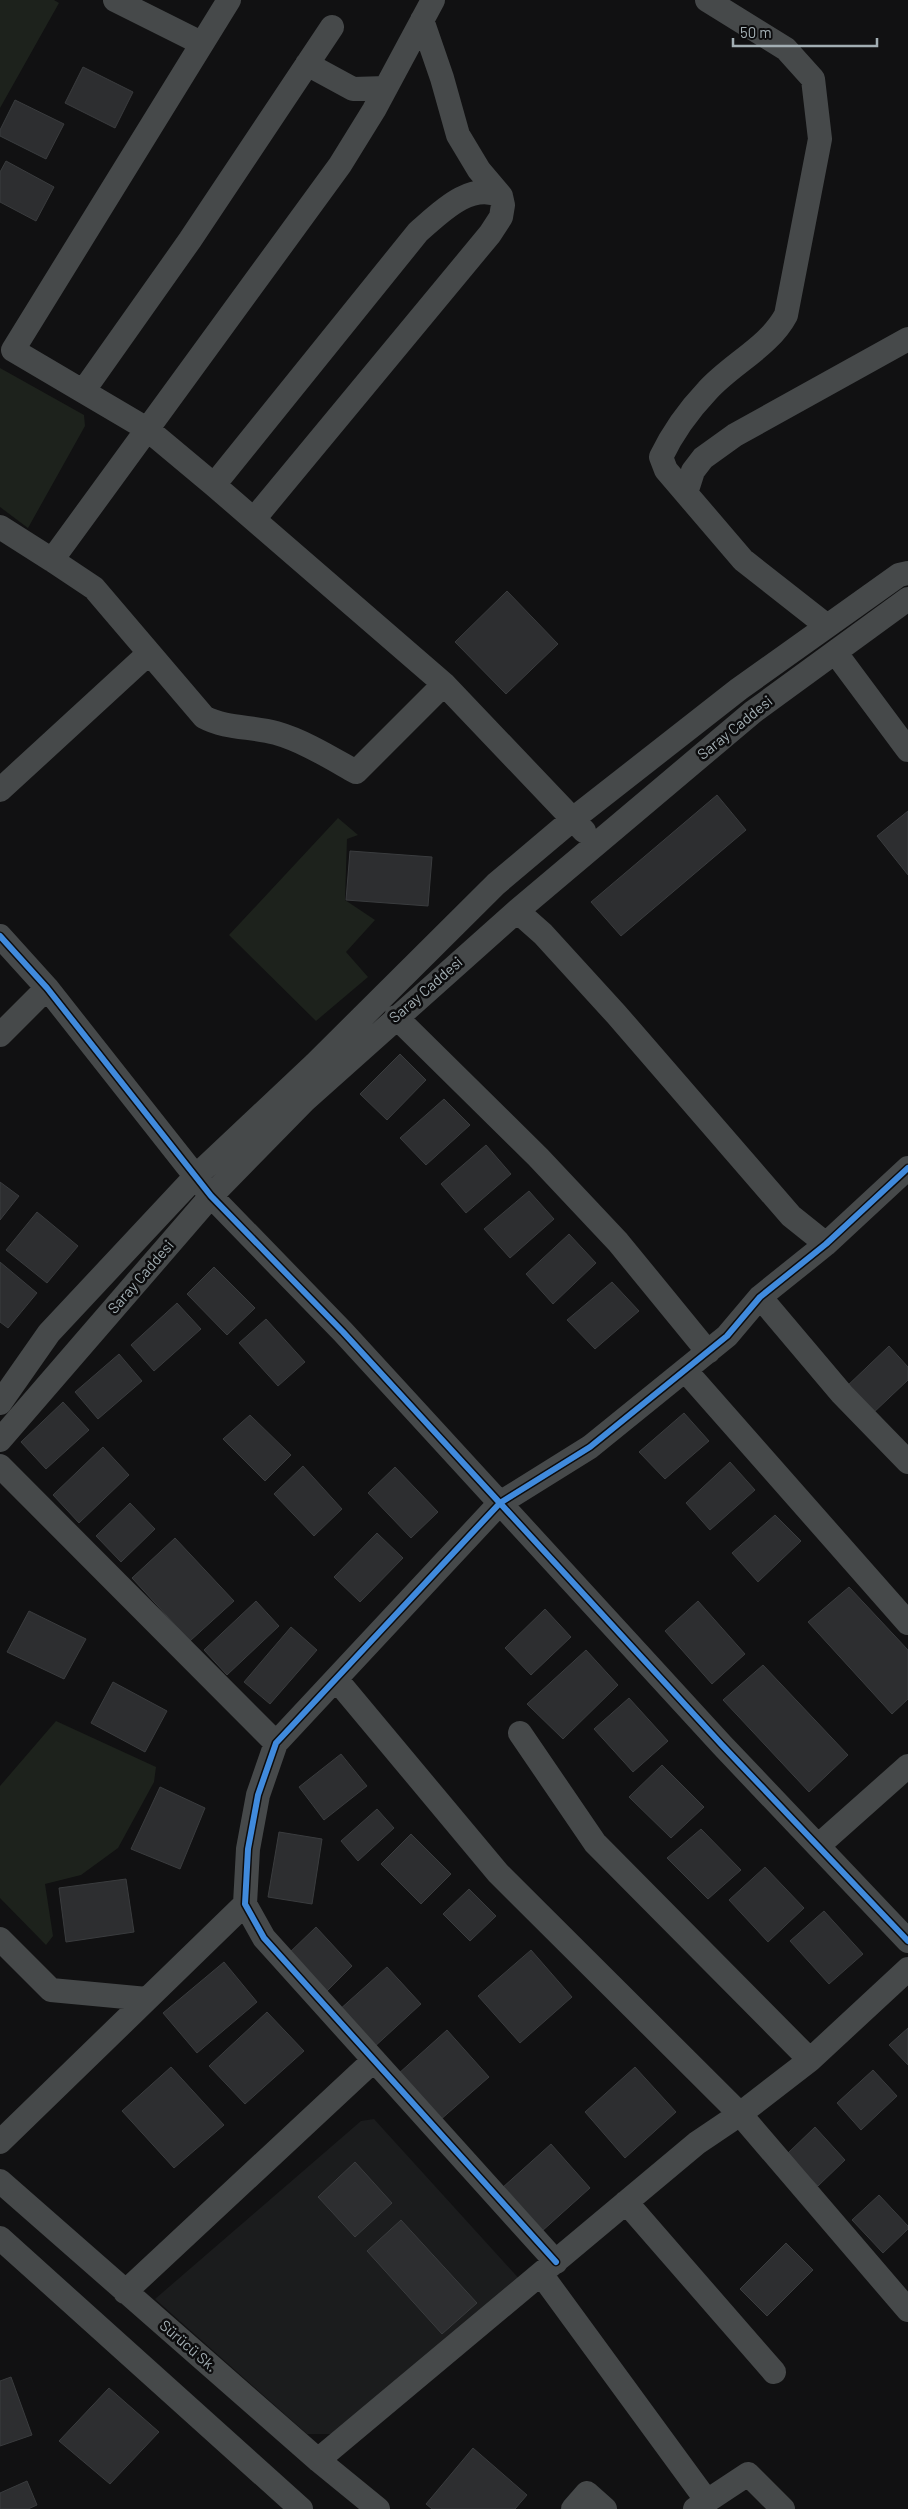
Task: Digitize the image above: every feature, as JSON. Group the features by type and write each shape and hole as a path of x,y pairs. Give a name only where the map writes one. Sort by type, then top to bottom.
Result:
{"street":[{"path":"115,0 202,43"},
{"path":"229,0 14,350 147,429 214,485 444,684 596,843"},
{"path":"706,0 786,50 813,79 820,139 786,315 778,330 707,391 669,441 661,457 666,470 743,560 827,626"},
{"path":"52,560 340,165 386,88 427,10"},
{"path":"254,519 490,234 501,216 503,205 501,196 479,170 458,135 442,78 427,10"},
{"path":"84,390 190,240 332,27"},
{"path":"307,64 353,89 386,88"},
{"path":"214,485 418,232 446,208 472,193 492,192 501,196"},
{"path":"686,493 692,471 703,458 735,435 908,339"},
{"path":"0,527 94,588 148,654 204,717 216,724 276,733 312,748 356,772 444,684"},
{"name":"Saray Caddesi","path":"0,1403 49,1333 196,1177 315,1064 496,884 573,819 739,688 898,576 908,573"},
{"name":"Saray Caddesi","path":"0,1440 211,1196 304,1101 396,1016 517,911 753,712 908,599"},
{"path":"834,652 908,750"},
{"path":"0,790 148,654"},
{"path":"517,911 543,934 616,1014 791,1216 826,1244"},
{"path":"0,936 47,988 211,1196 343,1332 908,1941"},
{"path":"0,1035 47,988"},
{"path":"396,1016 538,1157 618,1242 708,1352"},
{"path":"783,2509 748,2474 701,2505 549,2268 374,2060 264,1938 245,1904 248,1849 258,1795 276,1743 500,1503 590,1447 708,1352 727,1336 760,1297 826,1244 908,1168"},
{"path":"760,1297 842,1394 908,1462"},
{"path":"685,1370 908,1623"},
{"path":"0,1466 276,1743"},
{"path":"336,1679 498,1874 740,2114 908,2310"},
{"path":"520,1733 595,1842 810,2060"},
{"path":"818,1846 908,1766"},
{"path":"0,2142 245,1904"},
{"path":"0,1939 50,1990 148,1999"},
{"path":"318,2460 697,2142 740,2114 810,2060 908,1969"},
{"path":"125,2292 374,2060"},
{"name":"Sürücü Sk.","path":"0,2182 318,2460 378,2509"},
{"path":"626,2202 774,2372"},
{"path":"0,2238 301,2509"},
{"path":"573,2509 587,2494 605,2509"}],"shaded area":[{"path":"0,0 54,0 59,3 0,108"},
{"path":"0,368 84,415 85,426 28,528 0,507"},
{"path":"338,818 358,835 347,839 345,900 375,920 346,952 368,977 316,1021 229,935"},
{"path":"56,1721 156,1767 154,1782 118,1848 81,1875 45,1884 53,1936 46,1945 0,1898 0,1786"},
{"path":"374,2119 523,2283 336,2434 307,2434 155,2299 361,2121"}],"building":[{"path":"83,67 133,92 115,128 65,103"},
{"path":"15,100 64,124 46,159 0,136 0,130"},
{"path":"6,161 54,187 36,221 0,202 0,172"},
{"path":"507,591 558,644 506,694 455,642"},
{"path":"717,795 746,830 621,936 591,902"},
{"path":"908,811 908,875 877,836"},
{"path":"350,851 432,857 428,906 346,900"},
{"path":"400,1054 426,1080 387,1120 360,1094"},
{"path":"444,1099 470,1125 426,1165 400,1138"},
{"path":"486,1145 511,1174 466,1213 441,1184"},
{"path":"0,1182 19,1196 0,1220"},
{"path":"529,1191 554,1219 510,1258 484,1229"},
{"path":"37,1212 78,1246 47,1283 6,1250"},
{"path":"569,1234 596,1263 553,1304 526,1274"},
{"path":"0,1262 37,1293 8,1328 0,1322"},
{"path":"214,1267 255,1308 227,1335 187,1294"},
{"path":"612,1282 639,1311 595,1349 567,1320"},
{"path":"177,1303 201,1329 154,1371 131,1345"},
{"path":"266,1319 305,1362 278,1386 239,1343"},
{"path":"889,1346 908,1367 908,1380 871,1415 845,1388"},
{"path":"119,1354 142,1381 98,1419 75,1392"},
{"path":"63,1402 89,1430 46,1469 21,1442"},
{"path":"684,1413 709,1441 665,1479 639,1452"},
{"path":"250,1415 291,1455 265,1481 223,1439"},
{"path":"103,1447 129,1475 79,1523 53,1495"},
{"path":"730,1462 755,1490 710,1530 686,1503"},
{"path":"303,1466 342,1509 314,1536 274,1494"},
{"path":"395,1467 438,1512 411,1538 368,1493"},
{"path":"130,1503 155,1529 121,1562 96,1536"},
{"path":"775,1515 801,1541 758,1582 732,1553"},
{"path":"377,1533 403,1558 360,1602 334,1577"},
{"path":"175,1538 234,1601 190,1641 132,1578"},
{"path":"849,1587 908,1650 908,1699 892,1714 808,1622"},
{"path":"256,1601 279,1626 227,1675 204,1650"},
{"path":"698,1601 745,1654 712,1684 665,1631"},
{"path":"545,1609 571,1637 531,1675 505,1648"},
{"path":"29,1611 86,1639 64,1679 7,1652"},
{"path":"291,1627 317,1650 270,1704 244,1682"},
{"path":"586,1650 618,1685 563,1739 527,1704"},
{"path":"763,1665 848,1755 809,1792 723,1700"},
{"path":"113,1682 167,1711 145,1752 91,1723"},
{"path":"629,1698 668,1741 633,1772 594,1729"},
{"path":"341,1754 367,1786 324,1820 299,1787"},
{"path":"662,1765 704,1807 671,1838 629,1797"},
{"path":"160,1787 205,1808 180,1869 131,1849"},
{"path":"377,1809 394,1828 358,1861 341,1841"},
{"path":"701,1829 741,1870 708,1899 667,1858"},
{"path":"279,1832 322,1839 312,1904 268,1897"},
{"path":"411,1834 451,1874 421,1904 381,1864"},
{"path":"765,1867 804,1908 768,1942 729,1900"},
{"path":"126,1879 134,1932 66,1942 59,1888"},
{"path":"469,1889 496,1916 470,1941 443,1914"},
{"path":"824,1911 863,1954 829,1984 790,1941"},
{"path":"316,1927 352,1966 324,1994 287,1955"},
{"path":"531,1950 572,1997 520,2043 478,1996"},
{"path":"224,1962 257,2002 197,2053 163,2013"},
{"path":"387,1967 421,2004 372,2049 338,2011"},
{"path":"267,2012 304,2051 245,2104 209,2066"},
{"path":"908,2028 908,2065 889,2045"},
{"path":"447,2030 489,2077 439,2121 398,2074"},
{"path":"171,2067 224,2125 174,2168 122,2111"},
{"path":"635,2067 676,2112 625,2158 585,2112"},
{"path":"873,2070 897,2096 861,2130 837,2103"},
{"path":"815,2127 845,2160 818,2186 787,2154"},
{"path":"551,2144 590,2188 541,2232 502,2188"},
{"path":"355,2162 392,2203 355,2237 318,2197"},
{"path":"879,2195 908,2226 908,2229 883,2253 852,2220"},
{"path":"401,2220 477,2303 442,2334 367,2251"},
{"path":"786,2243 813,2270 767,2316 740,2289"},
{"path":"11,2377 32,2435 0,2446 0,2381"},
{"path":"109,2388 159,2432 110,2484 59,2441"},
{"path":"473,2448 527,2495 515,2509 432,2509 426,2504"},
{"path":"27,2481 37,2505 28,2509 0,2509 0,2493"}],"cycle path":[{"path":"0,936 47,988 211,1196 343,1332 722,1745 908,1941"},
{"path":"556,2262 264,1938 245,1904 248,1849 258,1795 276,1743 500,1503 590,1447 727,1336 760,1297 826,1244 908,1168"}]}
